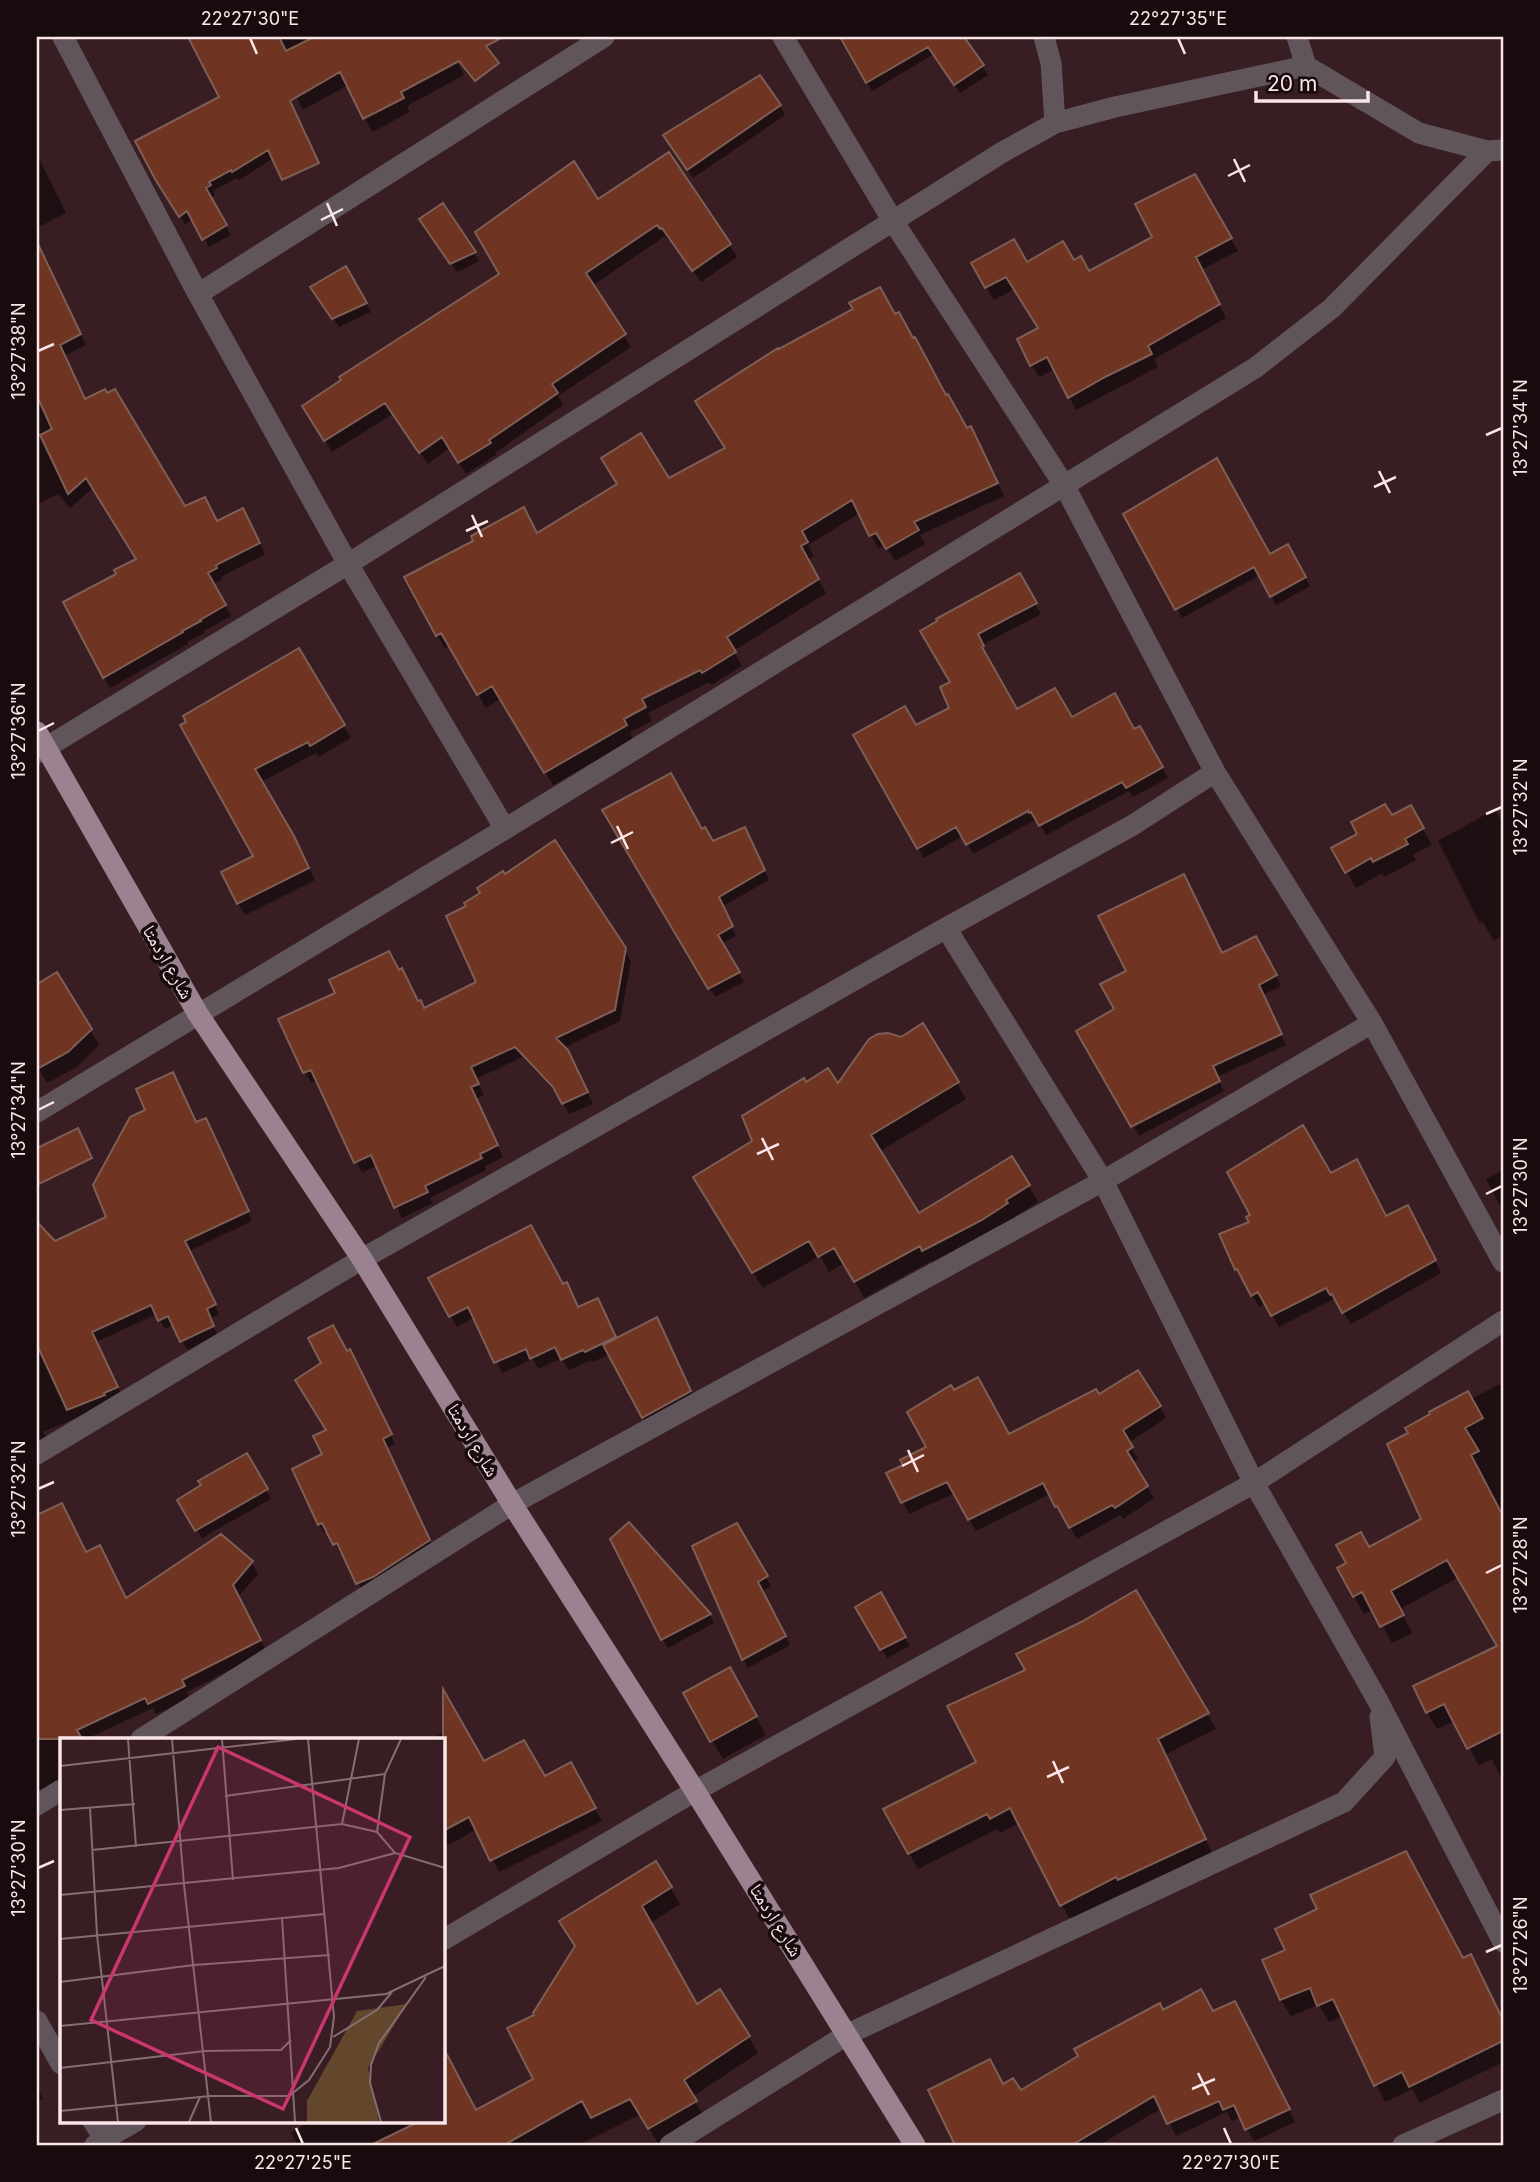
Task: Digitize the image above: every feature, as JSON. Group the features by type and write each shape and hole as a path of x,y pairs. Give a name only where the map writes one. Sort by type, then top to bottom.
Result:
{"main road":[{"name":"شارع اردمتا","path":"40,745 198,1014 362,1259 512,1504 848,2034 915,2145"}],"street":[{"path":"63,37 198,294 348,564 505,829"},
{"path":"198,294 604,37"},
{"path":"783,37 893,221 1064,485 1215,772 1372,1023 1503,1262"},
{"path":"1044,37 1051,63 1055,123"},
{"path":"1297,37 1307,65 1419,133 1495,151"},
{"path":"40,745 348,564 1001,153 1055,123 1115,107 1307,65"},
{"path":"37,1112 505,829 1255,368 1332,308 1495,151"},
{"path":"37,1454 362,1259 1133,825 1215,772"},
{"path":"946,928 1103,1181 1254,1483 1378,1701 1503,1942"},
{"path":"143,1738 512,1504 1103,1181 1372,1023"},
{"path":"444,1939 695,1791 1254,1483 1503,1321"},
{"path":"670,2145 848,2034 1344,1802 1385,1757 1378,1701"},
{"path":"37,1805 60,1791"},
{"path":"37,2021 60,2062"},
{"path":"1403,2145 1503,2100"},
{"path":"93,2122 102,2143 134,2122"}],"building":[{"path":"188,37 279,37 286,51 314,37 503,37 486,46 499,63 475,81 459,61 401,92 404,98 363,119 340,72 290,101 319,163 282,180 268,150 232,172 231,170 209,182 211,185 206,188 227,225 202,240 187,211 179,217 135,141 219,97"},
{"path":"840,37 964,37 984,65 954,85 928,47 866,83"},
{"path":"760,75 781,105 687,170 663,135"},
{"path":"669,152 731,244 692,271 662,228 657,225 586,273 626,334 552,384 558,393 489,440 491,443 458,463 442,437 419,453 385,403 324,441 302,406 341,380 339,377 499,274 475,232 574,161 598,199"},
{"path":"1195,174 1232,238 1196,257 1220,304 1148,346 1152,354 1068,398 1047,357 1030,366 1017,339 1038,328 1006,277 985,288 971,263 1014,239 1027,262 1063,241 1074,260 1081,256 1089,271 1152,237 1135,204"},
{"path":"443,203 476,252 450,264 419,219"},
{"path":"37,242 81,334 60,345 85,399 105,389 107,393 115,389 185,506 205,497 217,521 243,508 260,543 216,565 217,568 208,573 226,605 103,678 63,602 116,574 114,570 136,559 86,478 68,494 40,435 52,429 37,396"},
{"path":"346,266 367,303 332,319 310,287"},
{"path":"880,287 895,314 899,312 913,338 915,337 967,428 971,426 998,483 914,522 919,530 886,549 876,533 869,536 852,500 802,531 808,542 801,546 819,579 727,637 736,652 702,673 700,670 642,699 646,707 624,719 627,725 544,773 492,686 477,695 441,633 436,636 404,577 473,541 471,536 524,507 537,533 617,484 601,458 641,433 669,478 725,448 695,401 778,348 853,309 849,303"},
{"path":"1217,458 1270,554 1288,544 1306,577 1270,597 1254,567 1175,610 1123,514"},
{"path":"1020,573 1037,603 978,634 984,646 982,647 1017,709 1055,688 1072,717 1115,693 1134,729 1140,726 1163,767 1126,788 1122,782 1039,826 1028,811 966,845 956,827 917,849 853,735 905,706 916,725 949,708 940,687 950,682 920,631 937,621 936,619"},
{"path":"299,648 345,725 310,746 308,742 255,769 294,836 309,868 237,904 221,872 253,856 180,725 186,722 183,716"},
{"path":"671,773 702,829 705,827 713,841 745,827 765,870 719,897 733,926 718,935 740,972 708,989 602,810"},
{"path":"1385,804 1392,815 1411,805 1424,828 1405,839 1408,844 1373,862 1371,858 1345,873 1331,848 1357,834 1351,822"},
{"path":"555,840 626,948 615,1010 556,1038 568,1050 588,1092 562,1104 553,1087 515,1047 471,1067 479,1084 471,1087 498,1145 480,1154 482,1158 425,1186 428,1192 394,1208 371,1155 354,1163 311,1070 303,1073 278,1019 335,993 329,980 389,951 399,970 402,968 424,1008 476,982 446,916 466,906 464,903 480,893 477,888 503,871 505,874"},
{"path":"1184,874 1222,953 1256,936 1277,975 1259,985 1282,1034 1213,1066 1220,1081 1131,1127 1076,1031 1114,1009 1100,984 1126,971 1098,916"},
{"path":"57,972 92,1029 68,1052 37,1069 37,984"},
{"path":"923,1023 959,1082 871,1135 919,1213 1012,1156 1030,1185 982,1220 922,1251 920,1246 854,1282 834,1248 818,1257 809,1241 752,1273 693,1177 752,1141 742,1116 804,1078 806,1082 828,1068 838,1083 869,1039 888,1033 901,1037"},
{"path":"173,1072 196,1122 206,1118 249,1211 185,1241 216,1304 207,1309 214,1326 180,1342 168,1316 158,1321 151,1305 92,1332 118,1387 67,1410 37,1345 37,1222 55,1241 106,1217 93,1185 130,1117 145,1110 136,1089"},
{"path":"1303,1125 1331,1173 1357,1159 1386,1216 1408,1205 1436,1260 1342,1313 1326,1288 1271,1316 1258,1292 1251,1296 1237,1269 1235,1270 1219,1234 1249,1222 1246,1217 1250,1215 1227,1172"},
{"path":"78,1128 92,1158 37,1185 37,1148"},
{"path":"531,1225 563,1284 567,1282 578,1307 598,1298 616,1337 561,1360 555,1347 530,1359 526,1349 494,1363 468,1307 449,1317 428,1278"},
{"path":"657,1317 691,1391 642,1418 603,1345"},
{"path":"333,1325 347,1351 350,1349 392,1434 383,1439 430,1540 373,1577 356,1584 337,1543 333,1545 322,1523 318,1525 292,1469 322,1454 313,1436 326,1430 295,1380 321,1363 308,1338"},
{"path":"1138,1370 1161,1406 1123,1430 1133,1447 1127,1451 1148,1486 1115,1508 1112,1505 1069,1528 1043,1483 968,1520 947,1482 901,1503 886,1473 903,1465 900,1460 926,1447 907,1412 951,1385 954,1390 978,1377 1009,1434 1096,1389 1099,1394"},
{"path":"1468,1391 1483,1418 1465,1428 1479,1451 1471,1455 1503,1516 1503,1731 1467,1749 1444,1704 1426,1713 1413,1686 1497,1646 1447,1560 1391,1591 1404,1615 1380,1627 1362,1592 1353,1597 1337,1568 1346,1563 1336,1545 1361,1532 1369,1547 1421,1519 1387,1444 1408,1433 1405,1428 1430,1414 1429,1412"},
{"path":"247,1453 268,1489 195,1531 177,1500 201,1485 198,1481"},
{"path":"62,1503 86,1552 100,1545 126,1598 221,1534 253,1561 233,1585 261,1640 182,1680 185,1686 148,1704 145,1698 77,1730 81,1738 37,1739 37,1515"},
{"path":"629,1522 711,1614 661,1640 610,1539"},
{"path":"737,1523 768,1576 758,1582 786,1636 742,1660 692,1546"},
{"path":"1136,1590 1209,1713 1158,1739 1206,1839 1118,1880 1116,1877 1060,1906 1010,1808 990,1819 987,1814 908,1854 883,1809 976,1762 947,1706 1025,1670 1016,1654 1081,1622"},
{"path":"881,1592 906,1637 880,1650 855,1607"},
{"path":"730,1667 757,1716 710,1742 683,1693"},
{"path":"443,1689 484,1761 524,1740 545,1776 571,1762 596,1808 490,1861 469,1817 444,1830"},
{"path":"1406,1851 1463,1958 1471,1954 1503,2020 1503,2041 1409,2087 1402,2072 1374,2086 1333,1999 1317,2006 1310,1988 1280,2000 1262,1960 1285,1950 1275,1929 1317,1909 1310,1895"},
{"path":"656,1861 672,1887 642,1906 697,2004 720,1989 750,2036 684,2080 697,2101 648,2129 630,2099 591,2118 582,2101 504,2145 371,2145 418,2122 444,2122 444,2049 476,2110 533,2079 507,2028 534,2015 575,1946 559,1921"},
{"path":"1201,1989 1213,2011 1235,2001 1290,2109 1245,2130 1234,2105 1223,2110 1219,2101 1167,2124 1154,2096 1072,2145 955,2145 928,2090 990,2059 1003,2084 1013,2078 1021,2090 1078,2056 1074,2049 1160,2003 1163,2010"}]}
